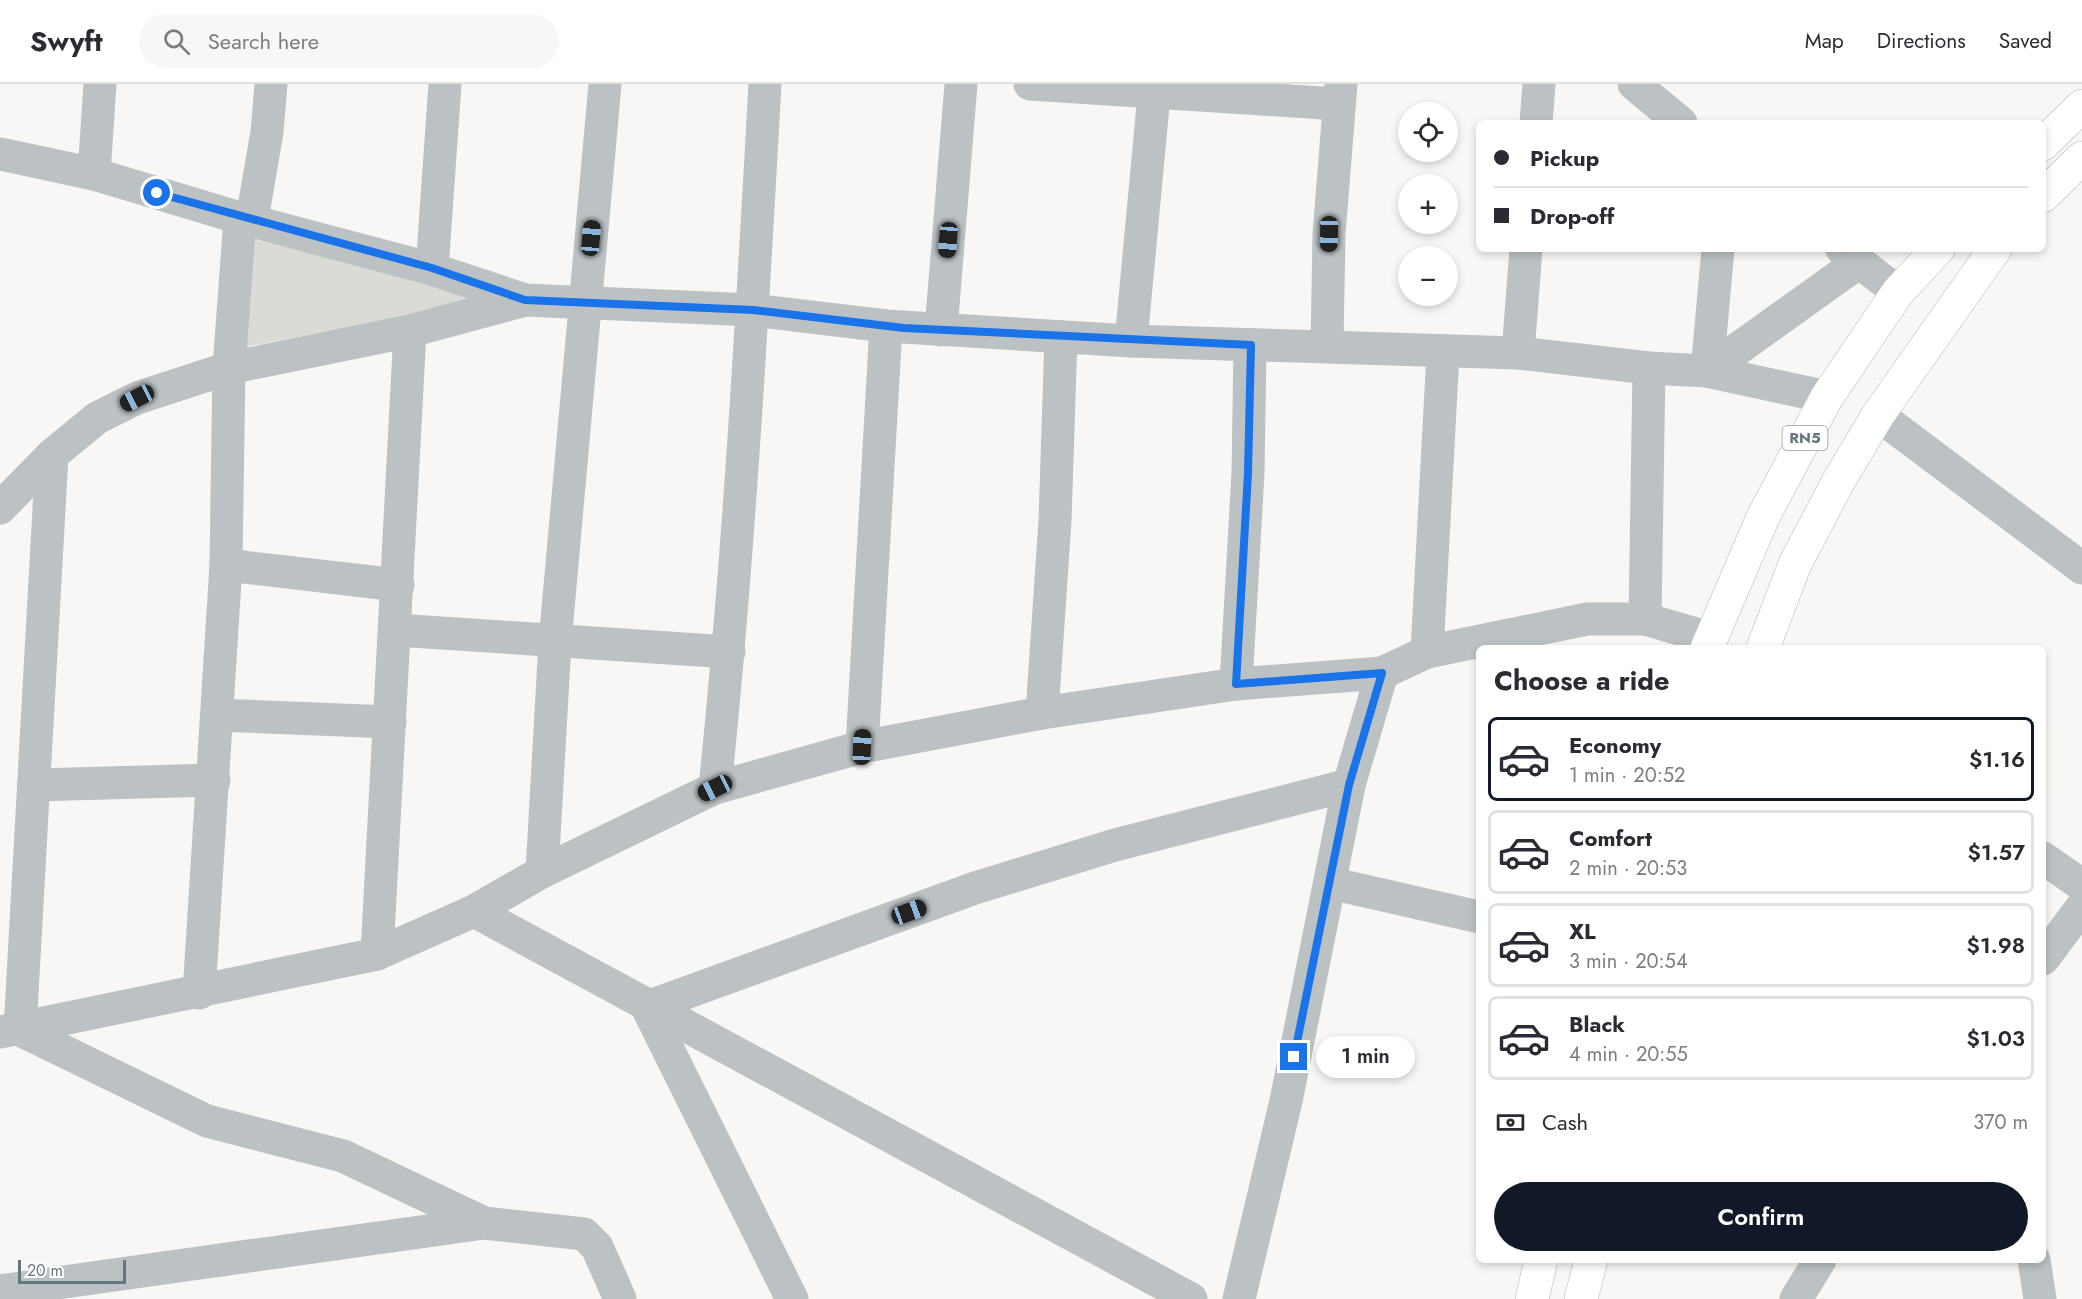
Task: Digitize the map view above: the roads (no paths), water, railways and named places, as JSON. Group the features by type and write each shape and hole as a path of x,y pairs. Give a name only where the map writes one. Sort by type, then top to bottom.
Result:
{"main road":[{"path":"2046,141 2082,106"},
{"path":"2046,193 2082,158"},
{"name":"RN5","path":"1708,643 1763,518 1827,398 1898,292 1935,252"},
{"path":"1764,645 1795,564 1838,482 1878,415 1993,252"},
{"path":"1532,1299 1540,1263"},
{"path":"1581,1299 1590,1263"}],"street":[{"path":"94,174 100,84"},
{"path":"199,993 226,565 230,368 246,218 267,132 271,84"},
{"path":"432,268 445,84"},
{"path":"542,872 555,642 604,84"},
{"path":"715,788 729,652 753,310 765,84"},
{"path":"941,330 961,84"},
{"path":"1030,84 1339,94 1329,234 1328,346"},
{"path":"1536,120 1539,84"},
{"path":"1634,84 1677,120"},
{"path":"1131,341 1154,87"},
{"path":"0,154 94,174 432,268 525,300 753,310 886,326 1131,341 1518,353 1649,368 1707,371 1827,398"},
{"path":"1518,353 1526,252"},
{"path":"1707,371 1718,252"},
{"path":"1707,371 1851,255 1898,292"},
{"path":"0,508 52,455 97,418 137,398 230,368 410,331 525,300"},
{"path":"862,747 886,326"},
{"path":"377,954 396,630 410,331"},
{"path":"1042,713 1055,521 1061,337"},
{"path":"1236,684 1248,473 1251,345"},
{"path":"1427,652 1443,352"},
{"path":"1645,619 1649,368"},
{"path":"1878,415 2082,568"},
{"path":"10,1031 34,785 52,455"},
{"path":"226,565 398,585"},
{"path":"10,1031 377,954 474,911 542,872 715,788 862,747 1042,713 1236,684 1382,673 1427,652 1587,619 1645,619 1708,643"},
{"path":"396,630 729,652"},
{"path":"1239,1299 1286,1101 1349,785 1382,673"},
{"path":"217,715 390,722"},
{"path":"34,785 214,780"},
{"path":"646,1007 975,888 1115,846 1349,785"},
{"path":"2046,860 2082,885"},
{"path":"1330,883 1476,916"},
{"path":"2046,955 2082,907"},
{"path":"474,911 646,1007 1191,1299"},
{"path":"646,1007 792,1299"},
{"path":"10,1031 207,1121 343,1156 484,1223"},
{"path":"0,1291 484,1223 584,1234 597,1247 620,1299"},
{"path":"1796,1299 1818,1263"},
{"path":"2034,1263 2040,1299"}]}
